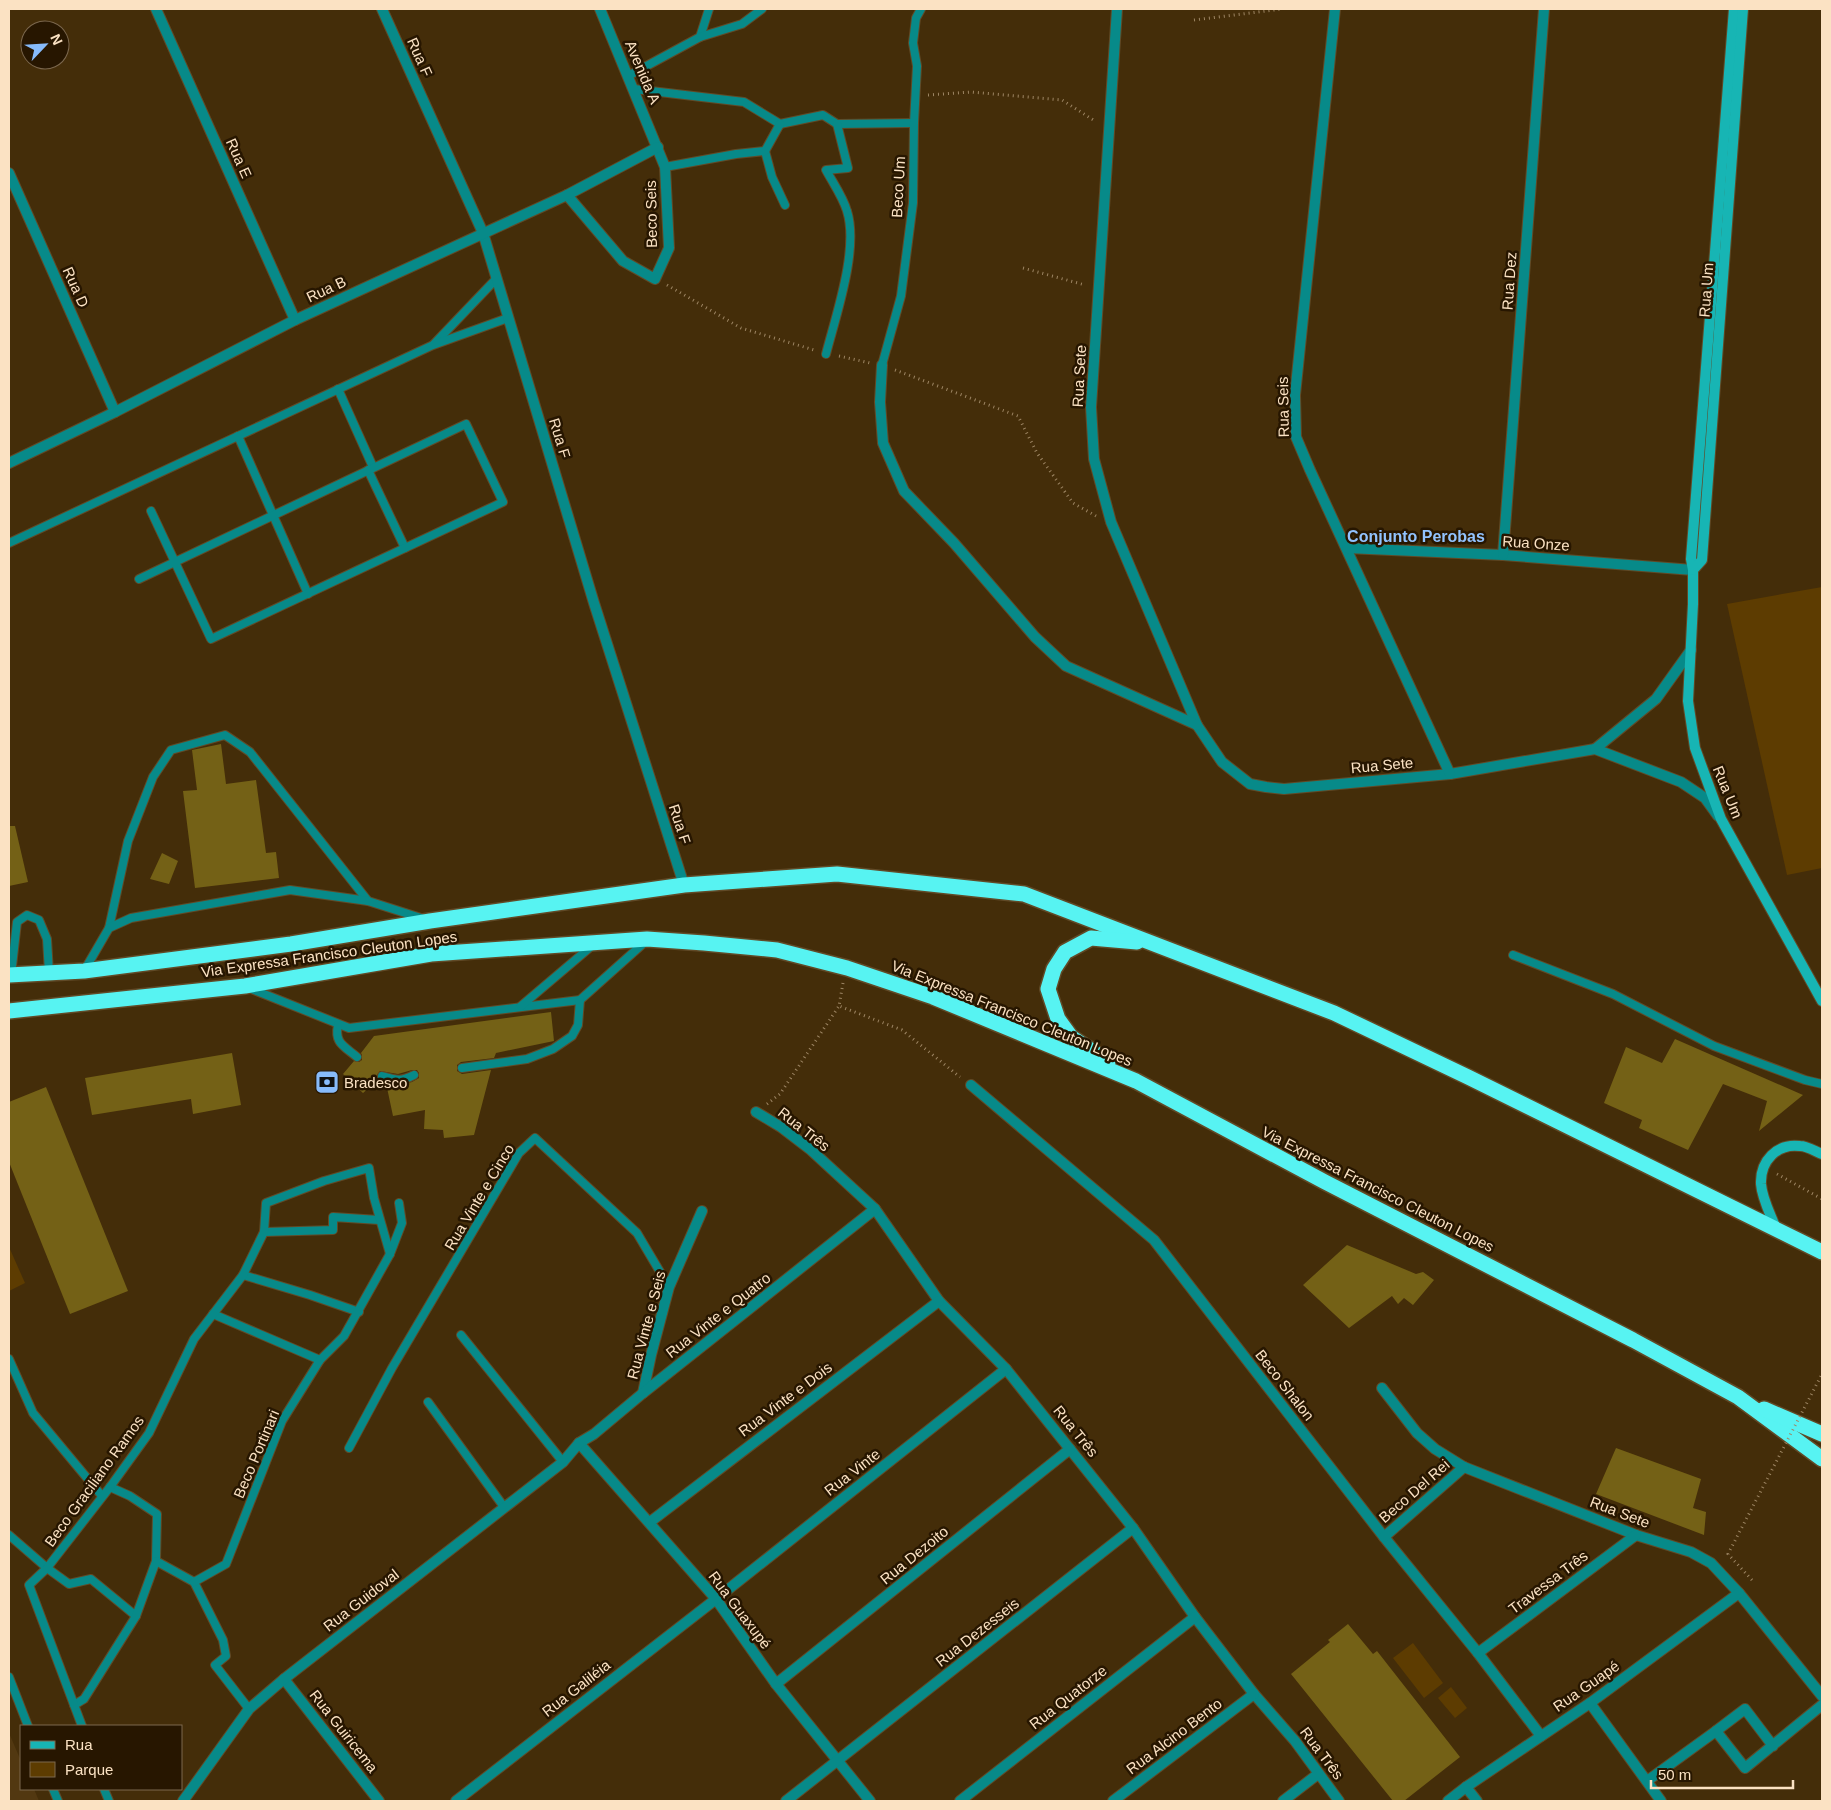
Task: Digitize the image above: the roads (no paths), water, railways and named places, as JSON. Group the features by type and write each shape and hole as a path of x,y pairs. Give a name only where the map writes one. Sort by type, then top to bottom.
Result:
{"highway":[{"name":"Via Expressa Francisco Cleuton Lopes","path":"10,975 84,971 291,944 430,921 684,885 837,874 1024,894 1334,1013 1822,1252"},
{"path":"1136,1081 1071,1037 1058,1019 1048,989 1054,970 1065,952 1091,938 1155,944"},
{"name":"Via Expressa Francisco Cleuton Lopes","path":"9,1011 245,986 431,954 647,939 704,942 777,950 847,968 933,997 1136,1081 1325,1182 1633,1340 1738,1397 1822,1459"},
{"path":"1738,1397 1822,1434"}],"street":[{"name":"Rua E","path":"156,9 295,320"},
{"name":"Rua F","path":"382,9 483,233 594,602 684,885"},
{"name":"Avenida A","path":"600,9 658,147"},
{"name":"Rua Sete","path":"1117,9 1091,407 1094,459 1110,522 1197,725 1222,762 1250,784 1284,789 1450,774 1595,749 1656,699 1691,650"},
{"name":"Rua Seis","path":"1335,9 1295,395 1296,437 1450,774"},
{"name":"Rua Dez","path":"1503,555 1544,9"},
{"name":"Rua Um","path":"1740,9 1691,559 1693,570 1688,701 1695,748 1721,819 1822,1001"},
{"name":"Rua B","path":"9,463 115,412 295,320 568,195 658,147"},
{"name":"Beco Seis","path":"568,195 623,260 655,279 669,248 665,168 658,147"},
{"name":"Rua D","path":"9,173 115,412"},
{"path":"882,365 880,402 883,443 904,491 954,543 1035,637 1066,666 1197,725"},
{"name":"Rua Onze","path":"1347,548 1503,555 1693,570"},
{"path":"1595,749 1681,782 1705,798 1721,819"},
{"name":"Beco Shalon","path":"971,1085 1154,1240 1541,1736"},
{"name":"Rua Três","path":"756,1112 811,1150 876,1209 939,1301 1006,1369 1134,1528 1195,1617 1254,1694 1296,1741 1339,1801"},
{"path":"1776,1229 1764,1195 1762,1184 1763,1167 1773,1152 1787,1146 1802,1146 1822,1154"},
{"name":"Rua Vinte e Quatro","path":"579,1443 594,1434 876,1209"},
{"name":"Rua Vinte e Seis","path":"643,1393 668,1287 702,1211"},
{"name":"Rua Vinte e Dois","path":"650,1522 939,1301"},
{"name":"Rua Vinte","path":"716,1599 1006,1369"},
{"name":"Rua Sete","path":"1382,1388 1417,1433 1435,1449 1464,1467 1636,1535 1691,1552 1711,1563 1739,1593 1822,1696"},
{"name":"Rua Guaxupé","path":"579,1443 716,1599 776,1684 870,1801"},
{"name":"Rua Guidoval","path":"183,1801 249,1709 284,1679 563,1462 579,1443"},
{"name":"Rua Dezoito","path":"776,1684 1070,1449"},
{"name":"Beco Del Rei","path":"1384,1537 1464,1467"},
{"name":"Rua Dezesseis","path":"786,1801 1134,1528"},
{"name":"Travessa Três","path":"1478,1653 1636,1535"},
{"name":"Rua Guapé","path":"1448,1801 1590,1703 1739,1593"},
{"name":"Rua Galiléia","path":"456,1801 716,1599"},
{"name":"Rua Quatorze","path":"960,1801 1195,1617"},
{"name":"Rua Guiricema","path":"284,1679 379,1801"},
{"name":"Rua Alcino Bento","path":"1114,1801 1254,1694"},
{"path":"1590,1703 1661,1801"},
{"path":"1716,1732 1745,1768 1822,1705"},
{"path":"1647,1782 1716,1732 1744,1709 1773,1746"},
{"path":"1283,1801 1318,1774"},
{"path":"1466,1787 1477,1801"}],"lane":[{"path":"700,37 709,9"},
{"path":"628,76 700,37 742,24 762,9"},
{"name":"Beco Um","path":"882,365 901,296 910,222 914,176 914,96 917,66 913,43 916,18 920,9"},
{"path":"634,89 744,102 780,124 823,115 837,124 914,123"},
{"path":"780,124 765,151 772,177 785,205"},
{"path":"826,354 848,264 851,229 847,209 826,170 848,168 837,124"},
{"path":"665,168 736,154 765,151"},
{"path":"433,345 497,278"},
{"path":"9,543 433,345 508,318"},
{"path":"338,389 370,469 405,548"},
{"path":"139,579 175,562 273,515 370,469 466,424 502,502 211,640 175,562 151,511"},
{"path":"238,436 308,594"},
{"path":"84,971 109,928 128,841 154,777 171,750 225,735 250,752 368,901"},
{"path":"109,928 131,918 290,890 368,901 430,921"},
{"path":"10,975 17,922 27,915 39,920 47,939 49,973"},
{"path":"245,986 349,1028 580,1000 647,939"},
{"path":"521,1006 597,942"},
{"path":"1512,955 1614,994 1714,1046 1805,1080 1822,1084"},
{"path":"462,1068 527,1059 553,1049 572,1036 578,1025 580,1000"},
{"path":"338,1025 336,1035 339,1042 357,1057"},
{"path":"382,1076 395,1080 404,1080 414,1075"},
{"name":"Rua Vinte e Cinco","path":"349,1448 392,1368 519,1153 535,1138 637,1233 668,1287"},
{"name":"Beco Graciliano Ramos","path":"74,1705 29,1585 47,1568 149,1433 194,1338 243,1275 264,1232 266,1203 324,1181 369,1168 379,1220"},
{"name":"Beco Portinari","path":"194,1582 226,1564 282,1421 320,1360 344,1336 390,1254 402,1223 399,1203"},
{"path":"264,1232 333,1230 333,1218 379,1220 390,1254"},
{"path":"243,1275 310,1294 358,1312"},
{"path":"213,1314 320,1360"},
{"path":"460,1335 563,1462"},
{"path":"9,1360 33,1413 102,1496"},
{"path":"428,1402 504,1507"},
{"path":"82,1725 74,1705 84,1699 136,1616 156,1561 157,1514 130,1496 110,1487"},
{"path":"9,1535 47,1568 69,1584 91,1579 136,1616"},
{"path":"156,1561 194,1582 223,1640 226,1656 215,1665 249,1709"},
{"path":"9,1677 28,1725"}],"place":[{"name":"Bradesco","path":"327,1082"}],"district":[{"name":"Conjunto Perobas","path":"1416,536"}]}
